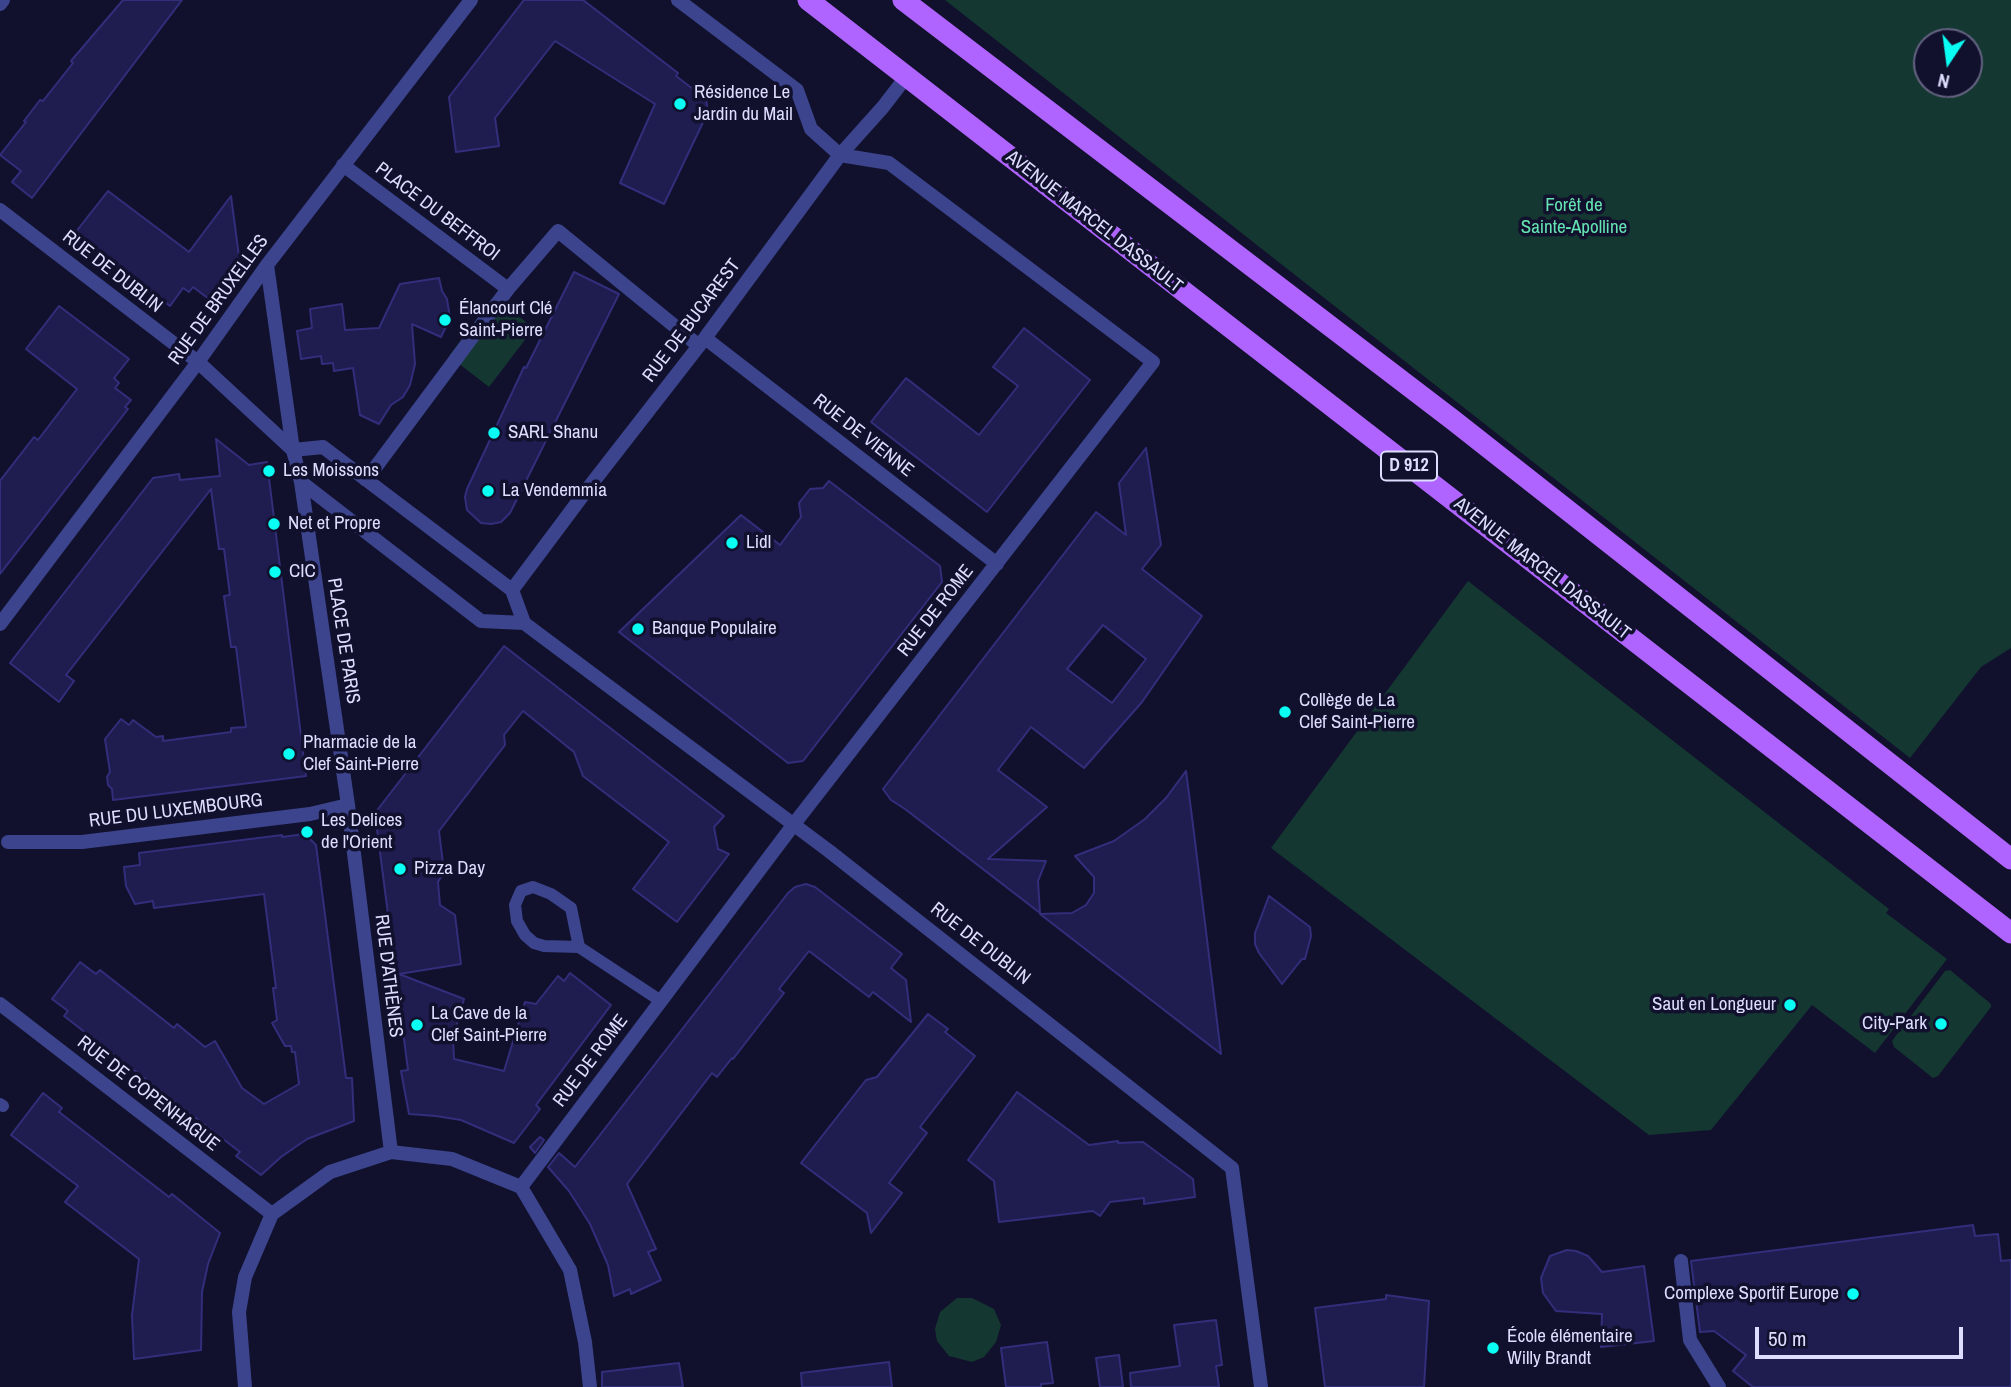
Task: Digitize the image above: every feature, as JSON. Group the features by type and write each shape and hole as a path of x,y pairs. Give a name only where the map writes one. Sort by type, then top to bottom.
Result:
{"main road":[{"name":"AVENUE MARCEL DASSAULT","path":"808,0 2011,933"},
{"path":"903,0 1453,420 2011,859"}],"street":[{"name":"RUE DE BRUXELLES","path":"0,624 198,362 267,265 471,0"},
{"path":"678,0 797,90 811,129 840,155"},
{"name":"RUE DE BUCAREST","path":"512,590 702,342 840,155 906,77"},
{"name":"RUE DE ROME","path":"521,1187 794,824 1153,362 889,163 840,155"},
{"name":"PLACE DU BEFFROI","path":"343,165 508,289"},
{"name":"RUE DE DUBLIN","path":"0,210 198,362 293,450"},
{"name":"PLACE DU BEFFROI","path":"366,480 508,289 558,231 702,342"},
{"path":"267,265 293,450 301,482 481,621 524,623 512,590 323,447 293,450"},
{"name":"RUE DE VIENNE","path":"702,342 998,564"},
{"name":"PLACE DE PARIS","path":"301,482 348,805"},
{"name":"RUE DE DUBLIN","path":"524,623 794,824 1232,1168 1261,1387"},
{"name":"RUE DU LUXEMBOURG","path":"8,842 82,842 310,814 348,805"},
{"name":"RUE D'ATHÈNES","path":"348,805 391,1152"},
{"name":"RUE DE COPENHAGUE","path":"0,1004 272,1214"},
{"path":"245,1387 239,1312 245,1277 272,1214 330,1172 391,1152 452,1159 521,1187 570,1270 585,1342 590,1387"},
{"path":"1681,1261 1690,1340 1719,1387"}],"lane":[{"path":"579,947 571,908 551,894 533,887 521,891 515,905 517,921 525,935 534,943 544,946 579,947 661,1001"}],"green space":[{"name":"Forêt de Sainte-Apolline","path":"945,0 2011,0 2011,648 1981,667 1910,758"},
{"path":"493,297 534,328 489,387 449,356"},
{"path":"1468,581 1889,909 1886,913 1947,959 1875,1053 1812,1005 1711,1130 1649,1135 1271,848"},
{"name":"City-Park","path":"1950,970 1991,1004 1991,1007 1938,1076 1933,1078 1894,1047 1892,1041 1945,971"},
{"path":"957,1298 972,1298 994,1309 1001,1325 996,1342 984,1357 972,1362 949,1356 937,1341 935,1329 940,1312"}],"building":[{"path":"123,0 182,0 32,198 12,182 21,171 0,155 40,100 43,101 73,63 71,61"},
{"name":"Résidence Le Jardin du Mail","path":"524,0 583,0 678,73 676,76 706,99 708,112 664,204 620,183 655,104 555,41 495,118 499,146 456,152 449,97"},
{"path":"108,191 189,252 231,196 240,264 216,295 214,293 209,299 193,287 189,292 183,288 170,306 75,233"},
{"path":"574,272 619,294 510,513 501,522 481,523 467,510 467,489 524,367 526,368"},
{"path":"439,278 447,299 450,318 441,337 412,324 415,364 410,385 403,397 391,405 379,424 360,415 353,368 334,371 333,363 322,364 321,356 301,359 297,331 312,328 310,309 342,304 345,330 379,328 400,284"},
{"path":"59,306 129,359 114,378 119,383 115,388 131,400 125,407 128,409 0,574 0,481 34,437 38,440 77,389 26,349"},
{"path":"1024,328 1090,380 987,512 871,422 906,378 979,435 1018,386 993,367"},
{"path":"216,439 249,465 267,462 306,776 113,800 112,789 108,785 107,777 110,772 105,739 121,719 129,725 133,720 156,737 163,736 163,741 231,732 231,728 246,727 236,647 231,647 224,596 230,595 224,549 219,549 211,489 66,675 74,681 59,702 10,663 153,478 179,474 180,480 220,476"},
{"path":"1146,448 1161,545 1142,569 1202,616 1142,702 1084,768 1031,727 998,770 1047,807 988,859 1046,861 1038,881 1040,913 891,800 883,789 1096,512 1126,535 1119,483","holes":["1103,625 1146,659 1112,703 1067,669"]},
{"path":"829,481 940,566 942,582 803,761 788,763 619,632 741,515 780,545 801,517 799,503 810,489 823,488"},
{"path":"504,646 724,816 714,827 718,849 729,854 677,922 633,889 669,842 583,776 574,752 523,711 504,735 505,745 439,831 444,872 438,882 440,905 455,915 461,964 399,974 464,999 453,1038 454,1059 504,1071 525,1002 536,1004 558,976 564,981 570,973 611,1005 536,1105 540,1109 514,1143 461,1120 409,1114 401,1071 408,1070 375,813"},
{"path":"1186,771 1221,1054 1040,914 1072,913 1086,905 1094,893 1094,877 1075,856 1114,841 1145,819 1166,798"},
{"path":"305,834 316,845 346,1078 352,1078 354,1121 307,1139 261,1175 236,1156 240,1152 64,1016 68,1011 52,999 80,962 96,974 100,970 174,1028 177,1024 205,1047 215,1041 242,1088 264,1104 299,1084 295,1052 292,1052 291,1046 285,1046 272,1023 277,1020 273,988 276,988 264,894 154,908 153,901 135,904 126,886 124,867 140,865 139,853"},
{"path":"806,884 815,887 902,954 891,968 906,980 911,1022 873,992 869,997 809,951 779,989 784,993 733,1059 717,1077 712,1073 627,1184 656,1249 648,1252 661,1280 631,1294 630,1289 614,1296 608,1265 590,1224 569,1191 548,1167 559,1153 575,1167 788,893 795,887"},
{"path":"1269,896 1310,927 1311,936 1305,959 1302,959 1282,984 1255,944 1255,933"},
{"path":"928,1014 948,1029 945,1032 975,1056 920,1127 927,1133 889,1183 902,1193 871,1233 867,1213 801,1163 866,1080 877,1077"},
{"path":"1017,1092 1089,1145 1118,1141 1143,1142 1193,1179 1195,1197 1144,1204 1144,1198 1110,1202 1100,1216 1093,1211 999,1222 994,1181 968,1160"},
{"path":"43,1093 62,1108 59,1112 169,1197 172,1194 220,1233 208,1264 202,1292 201,1350 134,1359 132,1315 139,1259 65,1202 78,1186 11,1135"},
{"path":"540,1137 544,1140 535,1153 530,1147"},
{"name":"Complexe Sportif Europe","path":"1973,1225 1975,1236 1998,1234 2001,1261 2011,1260 2011,1387 1753,1387 1733,1371 1746,1355 1714,1331 1700,1332 1691,1261"},
{"path":"1567,1250 1588,1256 1602,1272 1644,1266 1654,1341 1601,1347 1602,1314 1556,1311 1543,1293 1541,1278 1550,1256"},
{"path":"1386,1295 1429,1301 1424,1387 1325,1387 1315,1308 1386,1299"},
{"path":"1216,1320 1222,1365 1216,1366 1219,1387 1131,1387 1130,1373 1180,1366 1174,1325"},
{"path":"1047,1342 1053,1383 1041,1384 1041,1387 1006,1387 1001,1348"},
{"path":"1119,1355 1123,1387 1100,1387 1096,1358"},
{"path":"889,1362 892,1387 802,1387 801,1373"},
{"path":"679,1363 683,1387 602,1387 602,1372"}],"place":[{"name":"Résidence Le Jardin du Mail","path":"680,104"},
{"name":"Élancourt Clé Saint-Pierre","path":"445,320"},
{"name":"SARL Shanu","path":"494,433"},
{"name":"Les Moissons","path":"269,471"},
{"name":"La Vendemmia","path":"488,491"},
{"name":"Net et Propre","path":"274,524"},
{"name":"Lidl","path":"732,543"},
{"name":"CIC","path":"275,572"},
{"name":"Banque Populaire","path":"638,629"},
{"name":"Collège de La Clef Saint-Pierre","path":"1285,712"},
{"name":"Pharmacie de la Clef Saint-Pierre","path":"289,754"},
{"name":"Les Delices de l'Orient","path":"307,832"},
{"name":"Pizza Day","path":"400,869"},
{"name":"Saut en Longueur","path":"1790,1005"},
{"name":"City-Park","path":"1941,1024"},
{"name":"La Cave de la Clef Saint-Pierre","path":"417,1025"},
{"name":"Complexe Sportif Europe","path":"1853,1294"},
{"name":"École élémentaire Willy Brandt","path":"1493,1348"}]}
